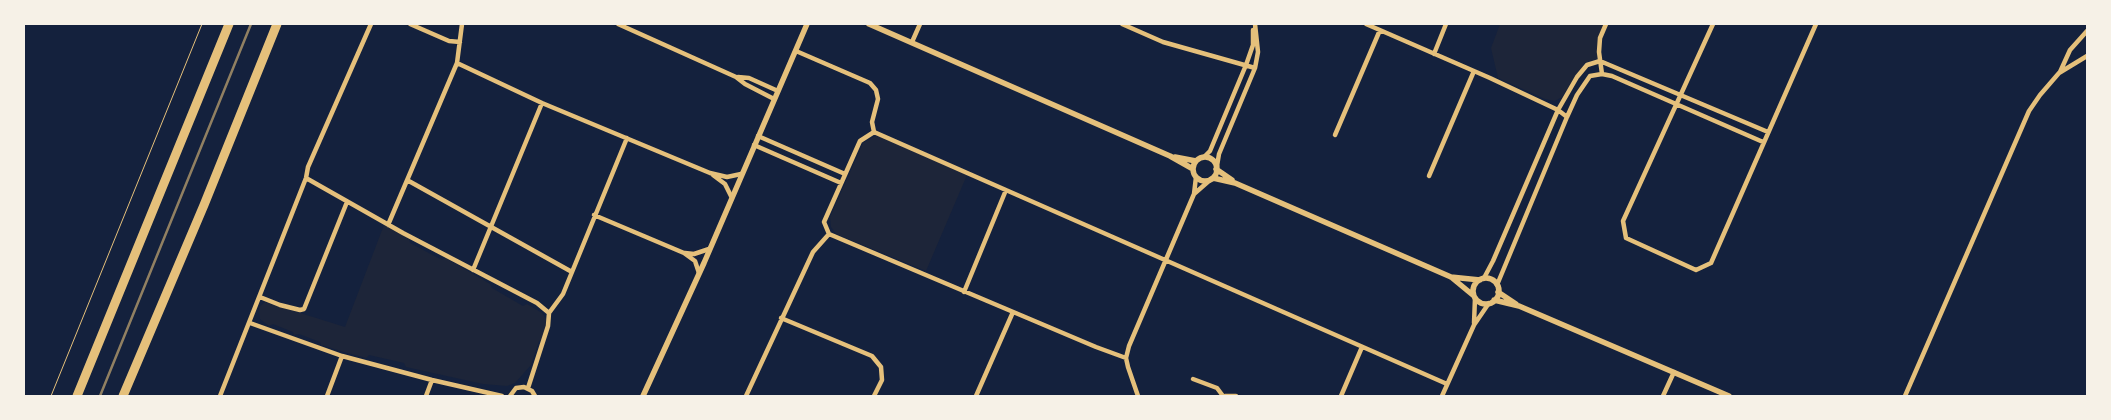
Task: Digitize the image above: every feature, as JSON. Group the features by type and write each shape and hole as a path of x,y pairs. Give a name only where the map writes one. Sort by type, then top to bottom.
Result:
{"highway":[{"path":"77,396 229,24"},
{"path":"123,396 204,205 277,24"}],"street":[{"path":"220,396 306,178 308,167 371,24"},
{"path":"410,24 449,41 460,42"},
{"path":"388,225 457,63 462,24"},
{"path":"618,24 736,77 745,84 774,99"},
{"path":"870,24 1170,156 1193,169 1196,177 1194,194 1129,346 1126,358 1138,396"},
{"path":"912,42 920,24"},
{"path":"1122,24 1162,42 1255,68"},
{"path":"1170,156 1196,161 1210,152 1246,66 1253,45 1254,24"},
{"path":"1194,194 1212,179 1217,168 1219,154 1255,68 1258,52 1254,24"},
{"path":"1366,24 1474,71 1558,110 1567,117"},
{"path":"1434,54 1446,24"},
{"path":"1602,74 1600,38 1606,24"},
{"path":"1713,24 1623,221 1626,238 1696,270 1711,262 1816,24"},
{"path":"643,396 699,274 731,196 807,25"},
{"path":"1335,135 1380,30"},
{"path":"1904,396 2020,131 2040,95 2059,73 2070,50 2080,36 2087,31"},
{"path":"796,51 870,83 876,90 878,99 872,122 874,132"},
{"path":"2059,73 2087,56"},
{"path":"1474,325 1474,285 1482,279 1493,261 1558,110 1577,77 1587,65 1600,61 1768,132"},
{"path":"457,63 542,103 710,173 727,177 741,174"},
{"path":"1429,176 1474,71"},
{"path":"1442,396 1474,325 1492,302 1567,117 1577,95 1590,76 1602,74 1612,76 1763,142"},
{"path":"736,77 749,78 778,91"},
{"path":"473,270 542,103"},
{"path":"874,132 860,141 841,183 824,222 829,234 964,292 1126,358"},
{"path":"874,132 1447,384"},
{"path":"758,136 845,174"},
{"path":"528,388 548,326 549,313 563,294 594,215 628,138"},
{"path":"754,145 841,183"},
{"path":"1204,157 1212,159 1217,168 1235,183"},
{"path":"1193,169 1196,161"},
{"path":"710,173 725,184 731,196"},
{"path":"1196,177 1203,181 1212,179 1235,183 1452,277 1483,303 1492,302 1519,306 1729,396"},
{"path":"306,178 388,225 537,303 549,313"},
{"path":"406,180 572,272"},
{"path":"964,292 1006,190"},
{"path":"260,297 280,305 300,310 304,309 347,202"},
{"path":"594,215 684,253 695,262 699,274"},
{"path":"746,396 781,318 804,276 814,252 829,234"},
{"path":"684,253 694,254 709,249"},
{"path":"1452,277 1492,280 1498,288 1519,306"},
{"path":"976,396 1012,312"},
{"path":"781,318 872,356 881,367 882,380 874,396"},
{"path":"250,323 342,356 502,396"},
{"path":"1341,396 1362,347"},
{"path":"327,396 342,356"},
{"path":"1663,396 1674,372"},
{"path":"1193,379 1217,388 1224,396 1236,396"},
{"path":"426,396 432,380"},
{"path":"510,396 516,388 528,388 535,396"}],"path":[{"path":"52,396 202,24"}],"shaded area":[{"path":"1500,24 1604,24 1598,38 1597,59 1585,63 1562,97 1555,101 1545,99 1498,78 1491,48"},
{"path":"875,136 882,137 967,175 926,271 836,234 831,227 830,217 863,143"},
{"path":"384,225 409,238 410,243 442,260 446,258 523,306 527,304 542,313 546,319 547,326 543,340 539,341 531,365 515,383 507,386 483,384 406,367 404,363 369,355 366,358 321,345 320,342 299,334 294,335 293,332 273,324 269,326 260,319 259,307 265,302 345,327"}],"railway":[{"path":"100,396 251,24"}]}
